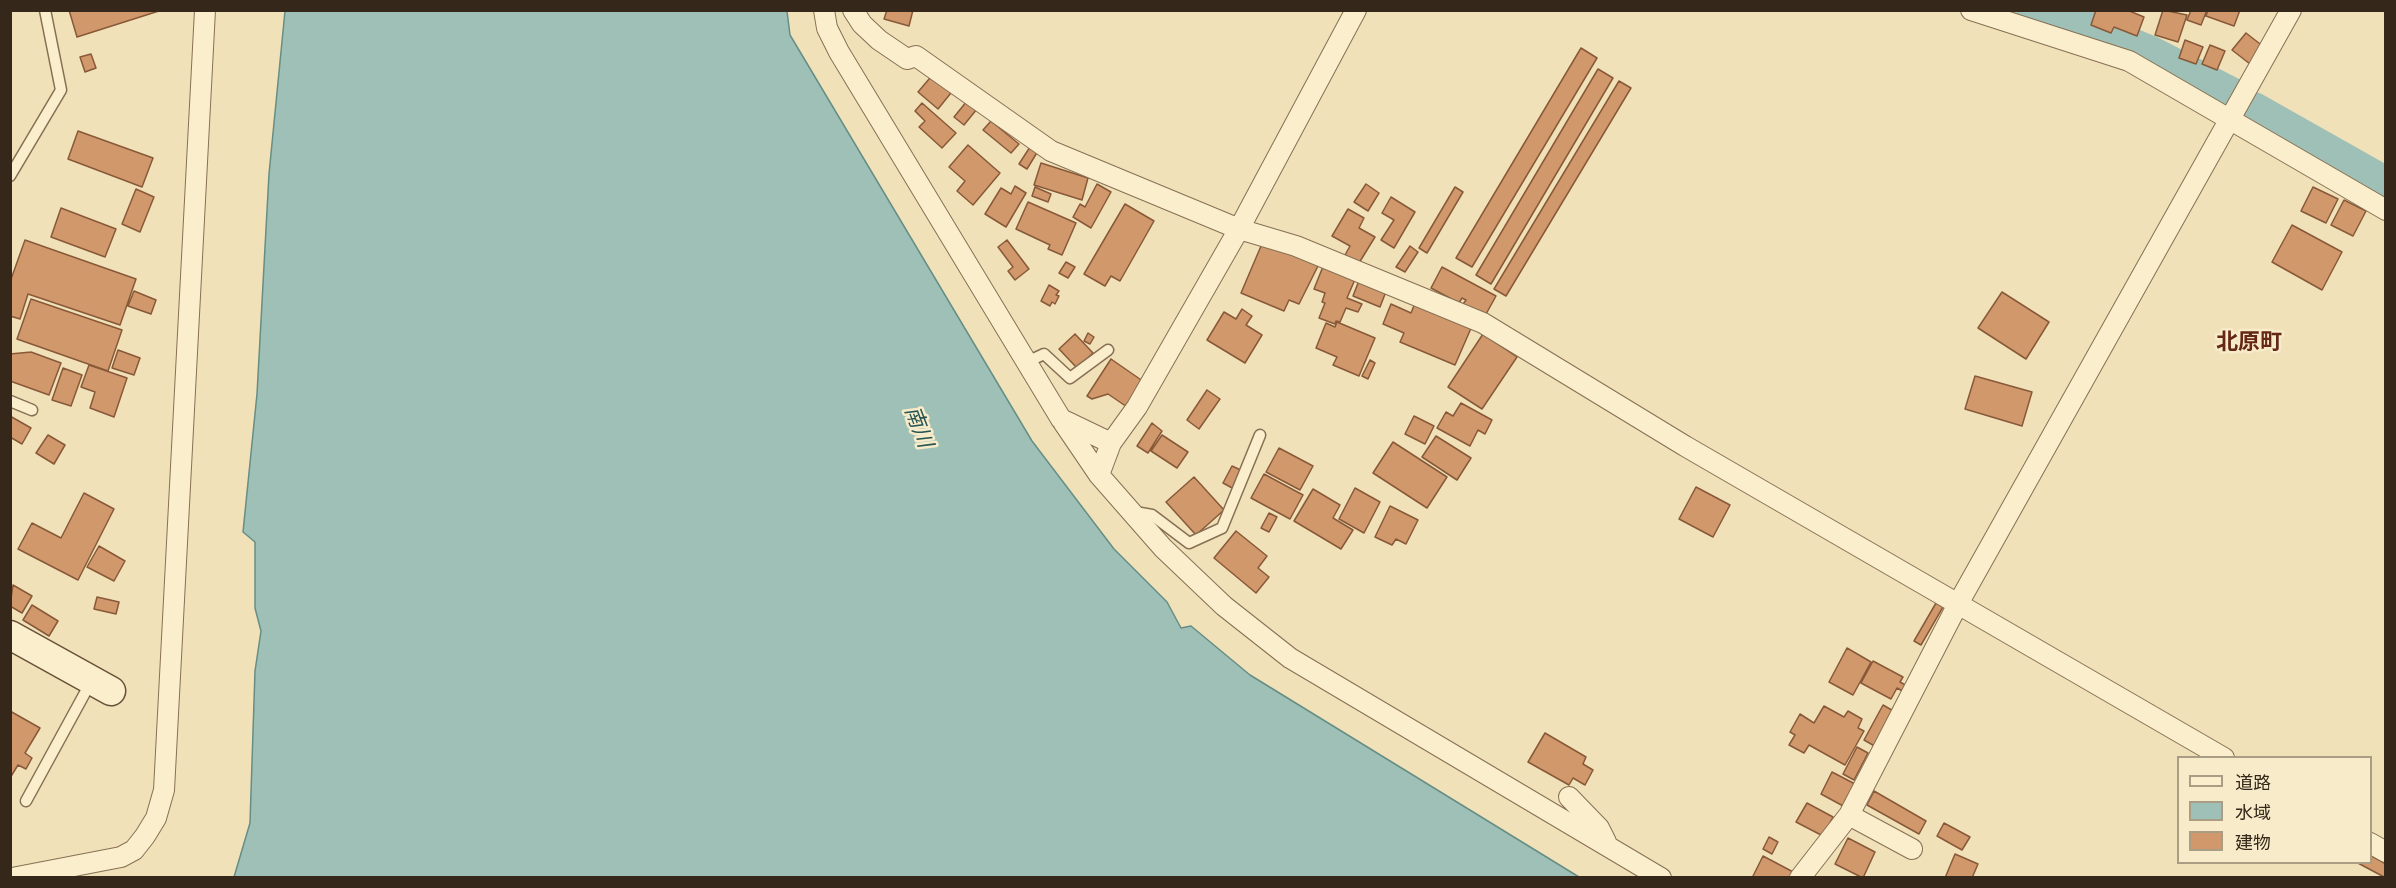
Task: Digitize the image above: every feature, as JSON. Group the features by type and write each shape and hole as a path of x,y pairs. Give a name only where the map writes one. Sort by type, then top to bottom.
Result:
{"street":[{"path":"12,878 121,857 134,850 156,818 164,790 206,10"},
{"path":"824,10 827,27 839,52 1061,419 1099,475 1163,548 1224,606 1290,658 1661,878"},
{"path":"853,10 862,24 879,40 907,59 916,56 1051,152 1239,229 1306,250 1482,322 1685,446 1959,602 2221,756"},
{"path":"1099,475 1111,443 1137,407 1239,229 1356,10"},
{"path":"1971,10 2129,61 2385,210"},
{"path":"1800,878 1849,815 1959,602 2290,11"},
{"path":"1061,419 1111,443"},
{"path":"10,635 101,685"},
{"path":"1569,797 1599,828 1609,848"},
{"path":"1849,815 1912,849"},
{"path":"2372,844 2385,852"}],"lane":[{"path":"10,176 61,90 45,10"},
{"path":"1027,362 1044,354 1070,378 1108,350"},
{"path":"10,400 32,410"},
{"path":"1129,511 1152,515 1189,543 1222,528 1260,435"},
{"path":"26,801 101,685"}],"water":[{"name":"南川","path":"285,11 787,11 790,35 1032,441 1114,549 1167,602 1181,628 1191,626 1250,675 1579,877 234,877 250,823 255,671 261,631 255,608 255,542 243,532 257,394 269,174"}],"building":[{"path":"69,10 162,10 77,37"},
{"path":"887,10 913,10 909,26 884,19"},
{"path":"2096,10 2127,10 2144,17 2137,36 2114,27 2111,33 2091,25"},
{"path":"2163,10 2187,15 2178,42 2155,35"},
{"path":"2191,10 2207,10 2201,25 2187,20"},
{"path":"2208,10 2240,10 2234,26 2206,16"},
{"path":"2246,33 2264,47 2250,64 2232,50"},
{"path":"2185,40 2203,47 2196,64 2179,58"},
{"path":"2210,45 2225,51 2217,70 2202,64"},
{"path":"1581,48 1597,58 1472,267 1456,258"},
{"path":"91,54 96,68 85,72 80,57"},
{"path":"1598,69 1613,78 1491,284 1476,275"},
{"path":"935,72 955,88 938,109 918,92"},
{"path":"1619,81 1631,88 1506,296 1494,289"},
{"path":"967,101 977,109 964,125 954,117"},
{"path":"922,103 956,133 942,148 919,127 925,121 915,111"},
{"path":"991,121 1019,144 1011,153 983,130"},
{"path":"78,131 153,158 142,187 68,159"},
{"path":"968,145 1000,173 973,205 957,191 965,181 949,167"},
{"path":"1030,147 1038,151 1027,169 1019,164"},
{"path":"1041,163 1088,178 1082,200 1034,185"},
{"path":"1097,184 1111,192 1091,228 1073,217 1080,204 1085,207"},
{"path":"1366,184 1379,193 1368,211 1354,202"},
{"path":"1015,186 1026,193 1006,227 985,214 1001,188 1011,194"},
{"path":"1035,187 1051,194 1048,202 1032,196"},
{"path":"1455,187 1463,192 1427,253 1419,248"},
{"path":"2313,187 2338,199 2326,223 2301,211"},
{"path":"136,189 154,197 140,232 122,224"},
{"path":"1391,197 1415,212 1394,248 1381,240 1394,220 1382,213"},
{"path":"2344,200 2366,211 2353,236 2331,225"},
{"path":"1028,202 1076,223 1062,255 1048,249 1050,245 1016,229"},
{"path":"1125,204 1154,221 1120,281 1111,276 1105,286 1084,274"},
{"path":"61,208 116,229 105,257 51,237"},
{"path":"1348,209 1364,218 1359,228 1375,237 1359,263 1345,255 1350,246 1332,236"},
{"path":"2292,225 2342,252 2322,290 2272,262"},
{"path":"1264,239 1320,262 1299,304 1289,300 1284,311 1241,293"},
{"path":"25,240 136,279 120,325 28,294 20,319 10,316 10,282"},
{"path":"1007,240 1029,269 1015,280 1008,271 1013,267 998,247"},
{"path":"1410,246 1418,252 1405,272 1396,267"},
{"path":"1066,262 1075,267 1068,278 1059,273"},
{"path":"1324,264 1356,277 1347,298 1362,304 1358,312 1346,308 1340,322 1336,321 1335,324 1319,318 1325,303 1322,302 1325,293 1314,289"},
{"path":"1442,267 1496,296 1485,316 1463,304 1466,300 1462,298 1459,303 1431,288"},
{"path":"1360,278 1387,289 1380,307 1353,296"},
{"path":"1049,285 1059,291 1055,304 1052,302 1050,306 1041,301"},
{"path":"134,291 156,300 151,314 128,306"},
{"path":"2002,292 2049,322 2026,359 1978,328"},
{"path":"31,299 122,330 108,371 17,339"},
{"path":"1415,303 1472,326 1455,365 1400,342 1404,333 1383,324 1391,304 1411,313"},
{"path":"1242,309 1252,316 1246,325 1262,335 1245,363 1207,340 1224,312 1236,319"},
{"path":"1337,322 1375,338 1359,376 1333,365 1337,357 1316,348 1326,323 1335,327"},
{"path":"1088,333 1094,337 1090,344 1084,341"},
{"path":"1075,334 1093,353 1077,368 1059,349"},
{"path":"1483,334 1517,357 1482,409 1448,387"},
{"path":"118,350 140,358 134,375 112,368"},
{"path":"31,352 61,363 49,395 10,381 10,354"},
{"path":"1111,359 1147,384 1130,409 1108,394 1092,399 1087,396"},
{"path":"1370,360 1375,363 1368,379 1362,376"},
{"path":"89,365 127,378 114,417 90,408 95,392 81,387"},
{"path":"63,368 82,375 71,406 52,400"},
{"path":"1975,376 2032,392 2022,426 1965,409"},
{"path":"1207,390 1220,399 1199,429 1187,420"},
{"path":"1461,403 1492,420 1485,434 1478,430 1470,446 1437,428 1446,412 1453,416"},
{"path":"10,416 31,428 22,444 10,437"},
{"path":"1414,416 1434,426 1425,444 1405,434"},
{"path":"1152,423 1162,431 1148,453 1137,446"},
{"path":"48,435 65,445 54,464 36,453"},
{"path":"1162,435 1188,452 1177,468 1151,451"},
{"path":"1436,436 1471,458 1457,480 1422,457"},
{"path":"1393,442 1447,477 1427,508 1373,473"},
{"path":"1279,448 1313,466 1300,490 1266,472"},
{"path":"1232,466 1243,471 1234,489 1223,483"},
{"path":"1264,474 1303,495 1290,519 1251,498"},
{"path":"1194,477 1224,510 1196,535 1166,502"},
{"path":"1696,487 1730,505 1713,537 1679,519"},
{"path":"1355,488 1380,502 1364,533 1339,519"},
{"path":"1313,489 1340,505 1333,518 1353,530 1341,549 1294,521"},
{"path":"84,493 114,509 78,580 18,549 32,523 61,538"},
{"path":"1390,506 1418,520 1406,544 1396,539 1392,545 1375,537"},
{"path":"1269,513 1277,517 1269,532 1261,528"},
{"path":"1236,531 1267,556 1258,568 1269,577 1256,593 1214,558"},
{"path":"99,546 125,561 114,581 87,567"},
{"path":"13,585 32,596 22,613 10,606"},
{"path":"97,597 119,602 116,614 94,609"},
{"path":"1936,603 1943,607 1921,645 1914,641"},
{"path":"32,605 58,621 49,636 23,620"},
{"path":"1847,648 1871,662 1853,695 1829,682"},
{"path":"1873,661 1903,677 1900,682 1909,687 1906,693 1897,688 1891,699 1861,683"},
{"path":"1883,705 1897,713 1878,748 1864,740"},
{"path":"1824,706 1844,717 1848,711 1862,719 1858,728 1864,731 1845,765 1809,745 1804,753 1789,745 1795,735 1790,732 1800,714 1814,723"},
{"path":"10,711 40,728 25,753 32,758 26,769 18,765 10,778"},
{"path":"1545,733 1586,757 1583,764 1593,770 1585,785 1573,778 1569,785 1528,762"},
{"path":"1857,747 1868,753 1854,780 1843,774"},
{"path":"1832,772 1857,785 1845,807 1821,794"},
{"path":"1874,791 1926,821 1919,834 1867,805"},
{"path":"1807,803 1833,817 1823,836 1796,822"},
{"path":"1944,823 1970,837 1962,850 1937,836"},
{"path":"1769,837 1778,842 1772,854 1763,849"},
{"path":"1848,838 1875,852 1863,878 1835,864"},
{"path":"1955,854 1978,864 1972,878 1945,878"},
{"path":"1763,856 1797,874 1795,878 1752,878"},
{"path":"2372,856 2386,864 2386,878 2360,864 2372,864"}],"waterway":[{"path":"2027,10 2080,23 2150,52 2238,97"},
{"path":"2255,109 2386,183"}],"district":[{"name":"北原町","path":"2249,343"}]}
